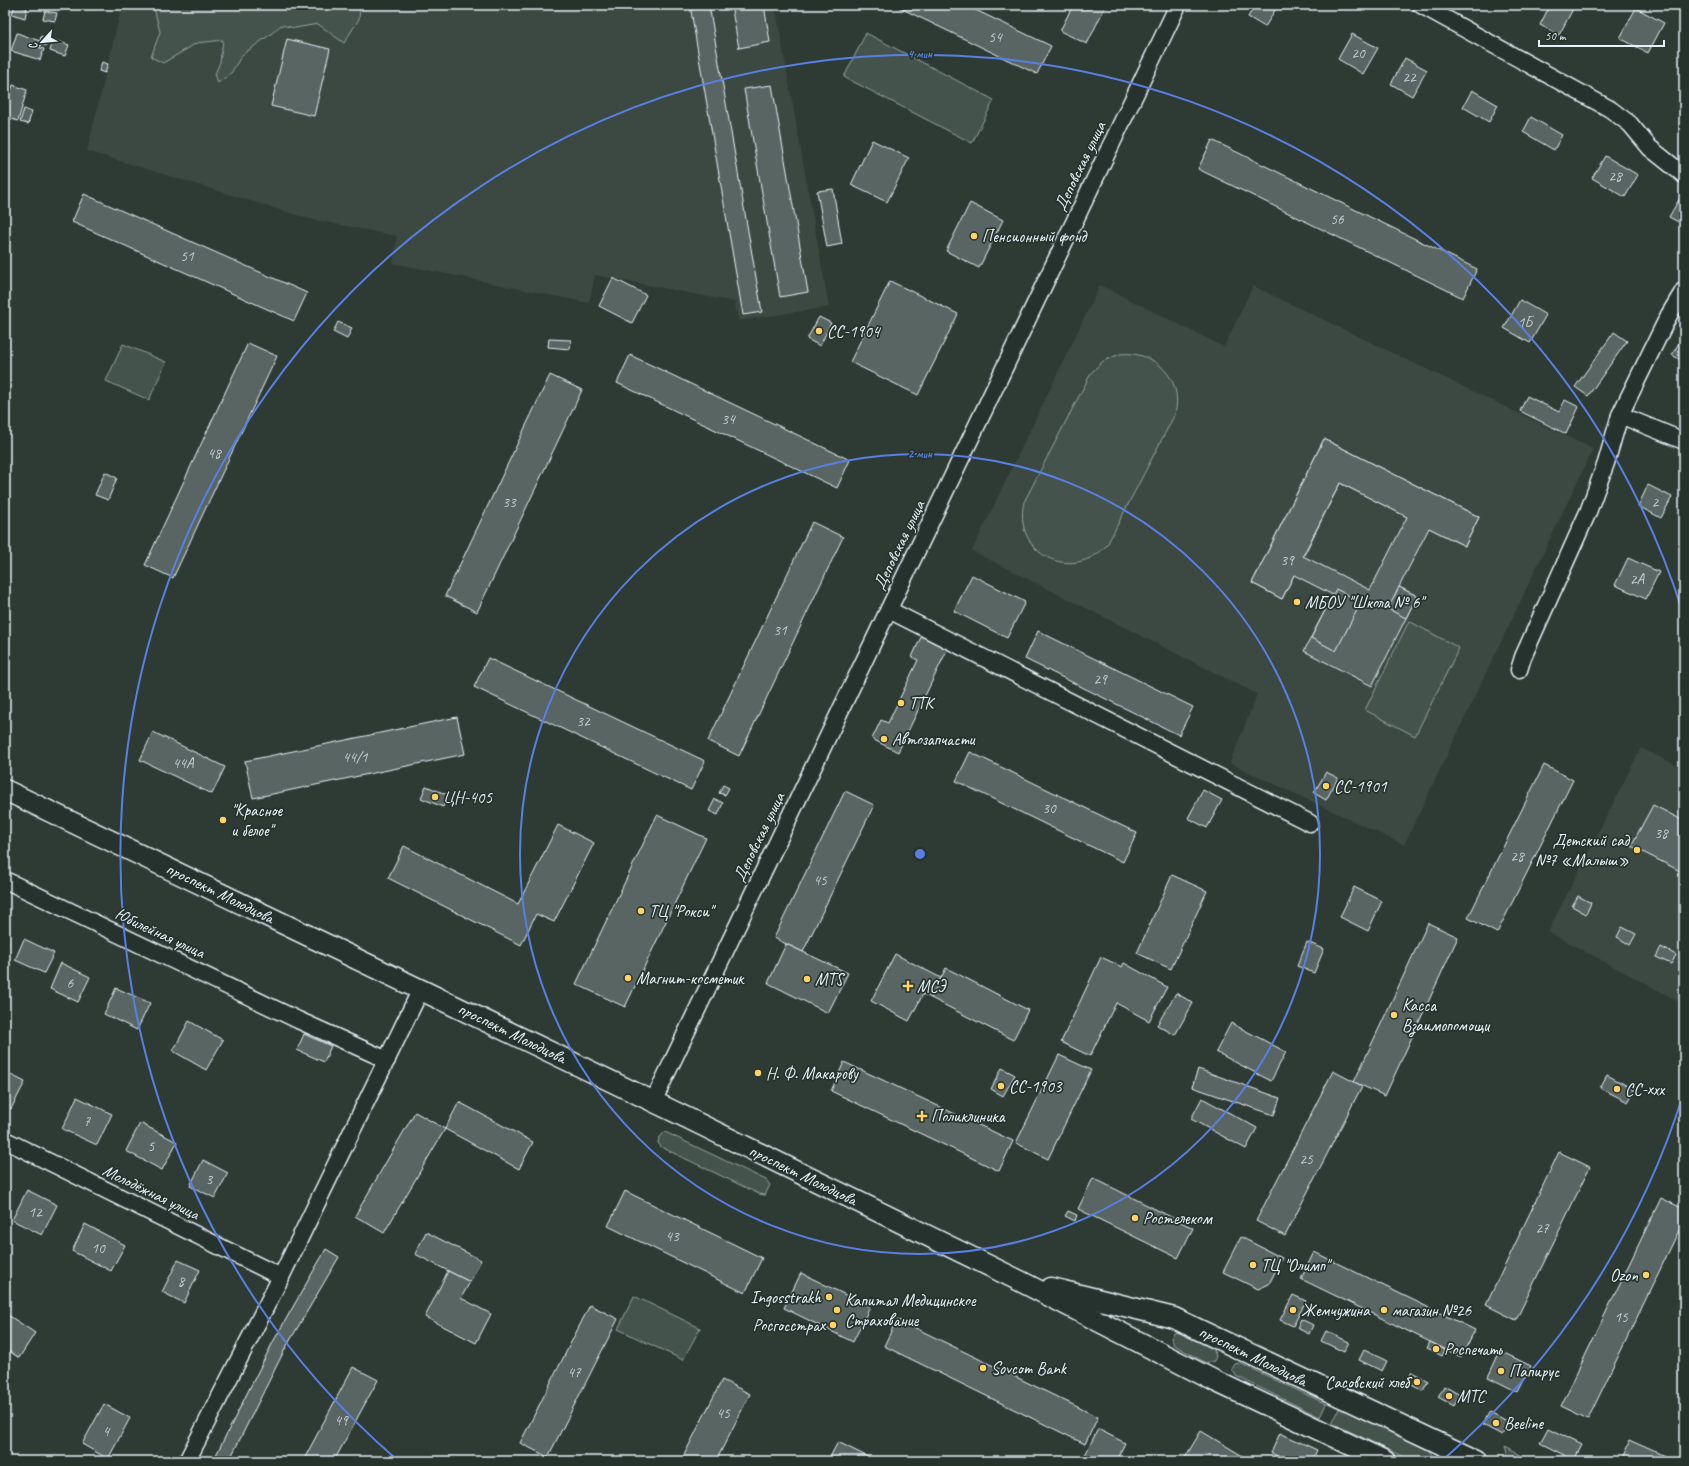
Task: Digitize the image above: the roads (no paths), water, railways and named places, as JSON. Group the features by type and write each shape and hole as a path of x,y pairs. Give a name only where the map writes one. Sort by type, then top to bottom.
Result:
{"main road":[{"name":"проспект Молодцова","path":"5,790 653,1102 1018,1280 1217,1382 1385,1461"},
{"name":"проспект Молодцова","path":"1018,1280 1174,1318 1477,1461"}],"street":[{"name":"Деповская улица","path":"653,1102 1178,5"},
{"path":"1421,5 1610,109 1630,124 1650,148 1684,175"},
{"path":"1519,670 1523,657 1588,512 1606,463 1620,415 1669,315 1684,290"},
{"path":"1620,415 1684,441"},
{"path":"889,610 1310,823"},
{"name":"Юбилейная улица","path":"5,880 298,1020 387,1060"},
{"path":"187,1461 281,1277 421,990"},
{"name":"Молодёжная улица","path":"5,1140 281,1277"}],"place":[{"name":"Пенсионный фонд","path":"974,236"},
{"name":"СС-1904","path":"819,331"},
{"name":"МБОУ \"Школа № 6\"","path":"1297,602"},
{"name":"ТТК","path":"901,703"},
{"name":"Автозапчасти","path":"884,739"},
{"name":"СС-1901","path":"1326,786"},
{"name":"ЦН-405","path":"435,797"},
{"name":"\"Красное и белое\"","path":"223,820"},
{"name":"Детский сад №7 «Малыш»","path":"1637,850"},
{"name":"ТЦ \"Рокси\"","path":"641,911"},
{"name":"Магнит-косметик","path":"628,978"},
{"name":"MTS","path":"807,979"},
{"name":"МСЭ","path":"908,986"},
{"name":"Касса Взаимопомощи","path":"1394,1015"},
{"name":"Н. Ф. Макарову","path":"758,1073"},
{"name":"СС-1903","path":"1001,1086"},
{"name":"СС-ххх","path":"1617,1089"},
{"name":"Поликлиника","path":"922,1116"},
{"name":"Ростелеком","path":"1135,1218"},
{"name":"ТЦ \"Олимп\"","path":"1253,1265"},
{"name":"Ozon","path":"1646,1275"},
{"name":"Ingosstrakh","path":"829,1297"},
{"name":"Капитал Медицинское Страхование","path":"837,1310"},
{"name":"Жемчужина","path":"1293,1310"},
{"name":"магазин №26","path":"1384,1310"},
{"name":"Росгосстрах","path":"833,1325"},
{"name":"Роспечать","path":"1436,1349"},
{"name":"Sovcom Bank","path":"983,1368"},
{"name":"Папирус","path":"1501,1371"},
{"name":"Сасовский хлеб","path":"1417,1382"},
{"name":"МТС","path":"1449,1396"},
{"name":"Beeline","path":"1496,1423"}]}
